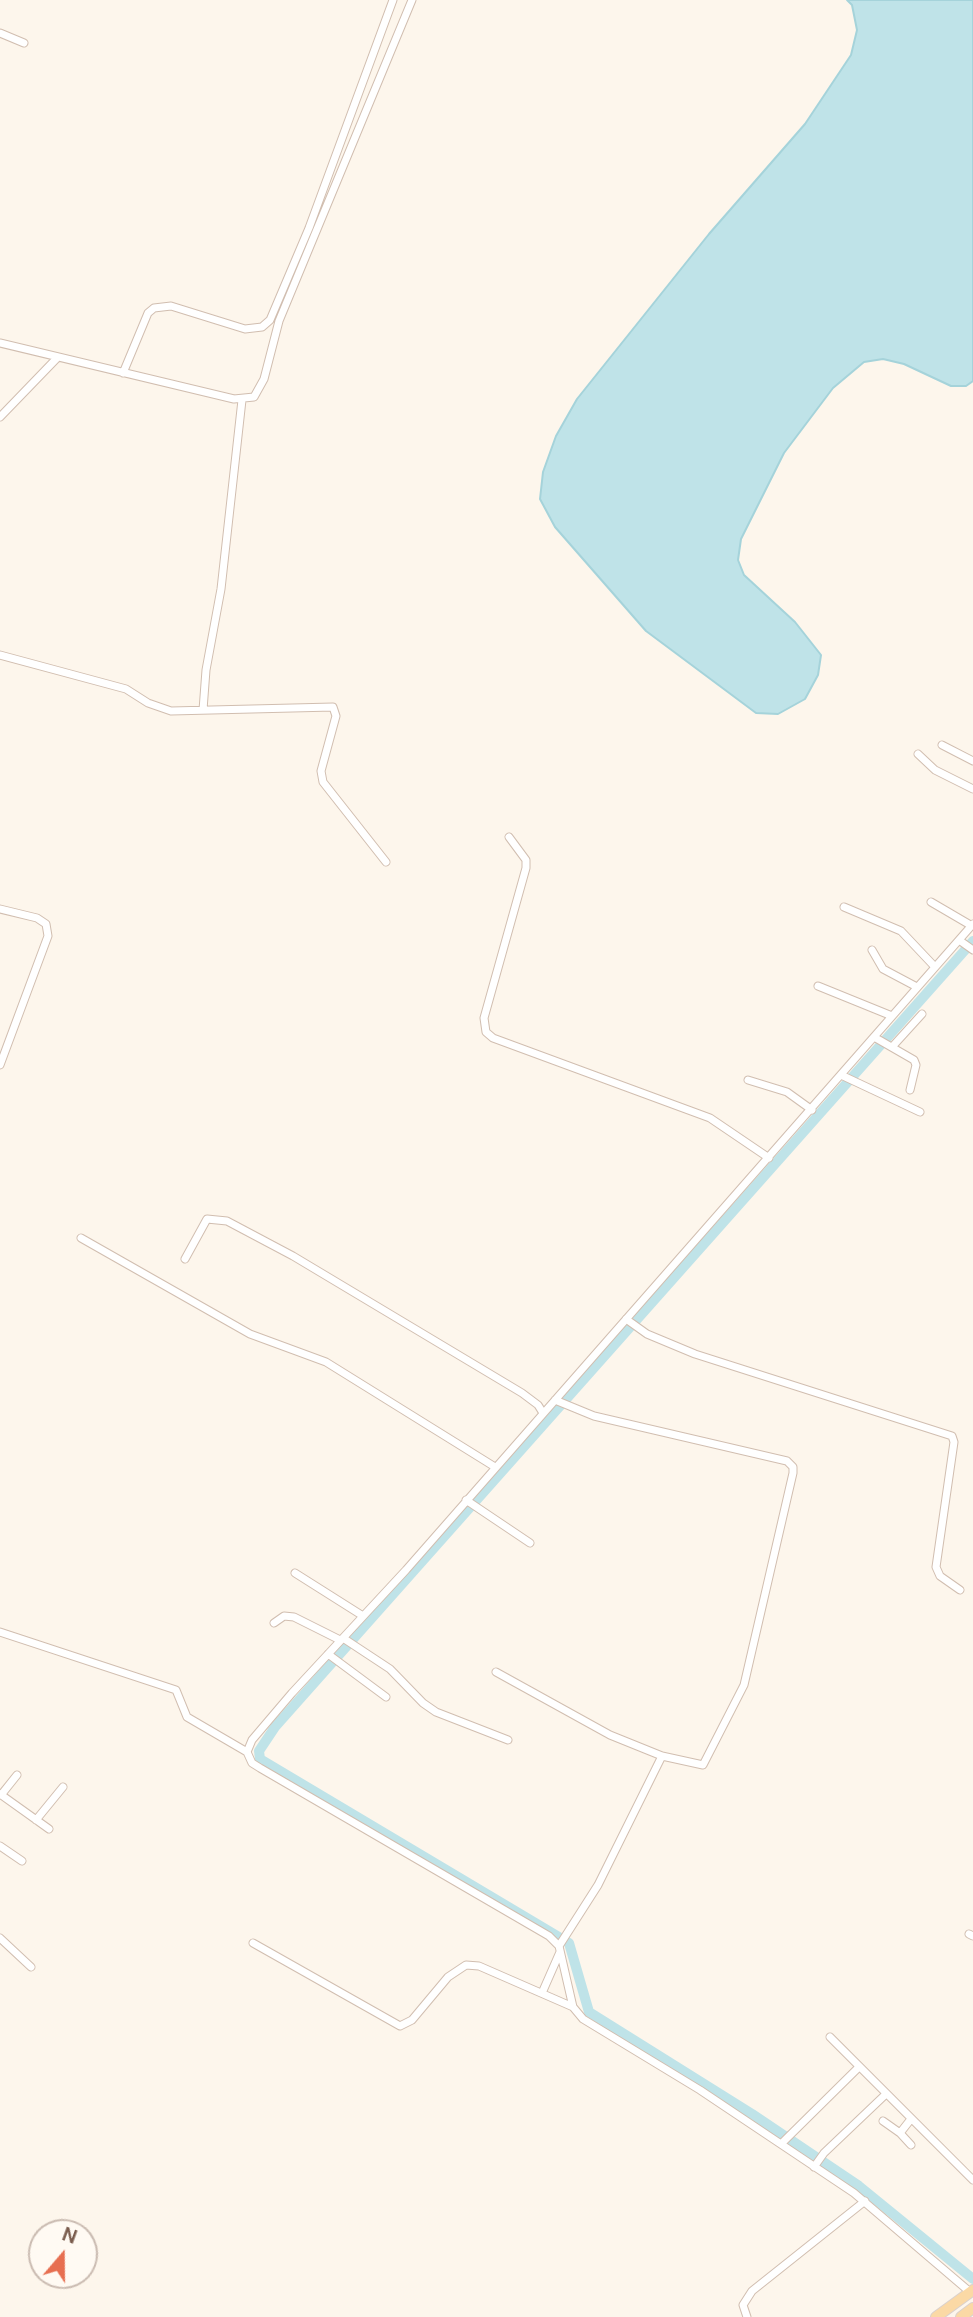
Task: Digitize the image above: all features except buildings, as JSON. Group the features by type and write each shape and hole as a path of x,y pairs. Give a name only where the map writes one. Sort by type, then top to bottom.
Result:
{"main road":[{"path":"936,2317 972,2291"},
{"path":"961,2317 972,2311"}],"street":[{"path":"122,373 148,313 154,308 172,306 245,329 262,327 270,320 287,285 393,0"},
{"path":"0,343 242,400 258,393 279,321 412,0"},
{"path":"0,33 24,43"},
{"path":"0,417 58,357"},
{"path":"202,710 206,670 221,589 242,400"},
{"path":"0,655 119,687 160,708 202,710 333,707 336,716 321,771 323,782 386,862"},
{"path":"942,744 973,761"},
{"path":"918,754 935,770 973,789"},
{"path":"509,837 526,860 526,868 484,1018 486,1032 493,1038 710,1118 769,1158"},
{"path":"247,1752 252,1740 328,1654 346,1641 363,1616 468,1502 543,1413 631,1322 935,967 967,946 972,925 931,902"},
{"path":"844,906 901,931 935,967"},
{"path":"0,909 37,918 46,924 48,936 0,1065"},
{"path":"872,950 883,969 917,988"},
{"path":"818,986 892,1016"},
{"path":"892,1047 922,1014"},
{"path":"874,1037 908,1055 916,1065 910,1090"},
{"path":"841,1075 920,1112"},
{"path":"748,1080 787,1092 812,1110"},
{"path":"185,1259 206,1219 227,1221 293,1256 522,1393 538,1405 543,1413"},
{"path":"81,1238 250,1334 326,1362 495,1467"},
{"path":"631,1322 695,1354 952,1436 954,1442 936,1567 940,1576 960,1590"},
{"path":"496,1672 610,1735 662,1756 703,1765 729,1718 754,1651 793,1467 787,1461 568,1408 557,1401"},
{"path":"468,1502 530,1543"},
{"path":"295,1573 363,1616"},
{"path":"274,1623 284,1616 294,1617 346,1641 390,1669 423,1703 436,1712 508,1740"},
{"path":"0,1632 176,1689 187,1717 247,1752 252,1763 260,1769 544,1933 560,1948 573,2007"},
{"path":"328,1654 386,1697"},
{"path":"542,1993 565,1936 598,1885 662,1756"},
{"path":"0,1807 3,1796 17,1775"},
{"path":"37,1820 63,1787"},
{"path":"3,1796 49,1829"},
{"path":"0,1846 22,1861"},
{"path":"0,1938 32,1967"},
{"path":"253,1943 400,2026 412,2020 448,1977 466,1965 479,1966 573,2007 597,2029 784,2139 866,2201 972,2291"},
{"path":"830,2037 973,2180"},
{"path":"784,2139 859,2067"},
{"path":"816,2164 824,2152 886,2094"},
{"path":"900,2133 911,2119"},
{"path":"883,2121 911,2145"},
{"path":"747,2317 743,2305 752,2291 866,2201"}],"water":[{"path":"847,0 973,0 973,381 966,386 951,386 904,364 883,359 864,362 833,388 784,453 741,539 738,560 744,575 795,622 821,655 818,675 805,699 778,714 756,713 646,631 555,527 540,499 543,472 556,436 577,399 709,234 805,124 851,55 857,30 852,5"}],"waterway":[{"path":"973,941 275,1727 259,1751 260,1759 569,1943 589,2012 752,2114 859,2186 973,2279"}]}
